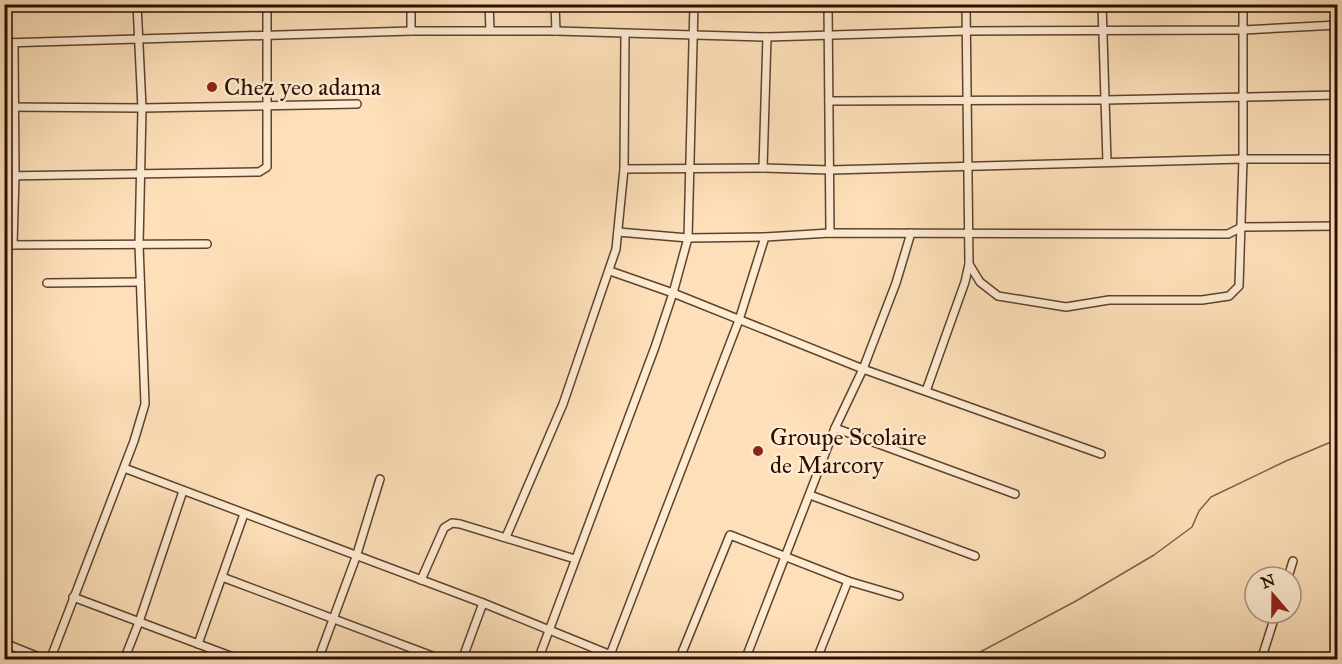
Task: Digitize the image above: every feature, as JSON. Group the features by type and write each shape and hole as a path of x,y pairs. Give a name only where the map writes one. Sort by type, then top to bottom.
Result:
{"street":[{"path":"50,660 124,468 145,404 139,245 142,108 137,4"},
{"path":"4,176 259,172 264,170 267,167 267,4"},
{"path":"411,4 411,31"},
{"path":"489,4 490,30"},
{"path":"555,4 556,31"},
{"path":"538,660 673,293 688,238 694,4"},
{"path":"828,4 830,233"},
{"path":"926,391 965,282 969,264 966,4"},
{"path":"1102,4 1107,162"},
{"path":"969,264 980,282 998,296 1066,307 1109,300 1202,300 1229,296 1239,286 1242,227 1243,4"},
{"path":"4,43 411,31 556,31 767,37 828,34 1243,30 1338,25"},
{"path":"506,537 563,404 610,271 618,232 624,169 625,34"},
{"path":"763,168 767,37"},
{"path":"13,245 14,43"},
{"path":"829,101 1105,100 1338,94"},
{"path":"4,107 142,108 357,104"},
{"path":"624,169 830,170 1243,159 1338,159"},
{"path":"618,232 688,238 830,233 1228,234 1242,227 1338,226"},
{"path":"745,660 835,428 863,369 896,283 911,233"},
{"path":"610,655 739,320 765,237"},
{"path":"4,245 207,244"},
{"path":"610,271 673,293 863,369 1101,453"},
{"path":"48,282 140,282"},
{"path":"835,428 1015,494"},
{"path":"124,468 483,603 623,660"},
{"path":"318,660 356,557 380,479"},
{"path":"124,660 183,491"},
{"path":"810,495 975,556"},
{"path":"198,644 244,514"},
{"path":"421,580 444,528 452,523 575,559"},
{"path":"679,660 730,535 848,581 899,596"},
{"path":"1292,565 1293,561"},
{"path":"222,578 443,660"},
{"path":"819,656 848,581"},
{"path":"73,597 241,660"},
{"path":"462,660 483,603"},
{"path":"1261,660 1272,625"},
{"path":"4,643 46,660"}],"waterway":[{"path":"965,660 1076,601 1154,555 1192,527 1199,511 1211,497 1338,439"}],"place":[{"name":"Chez yeo adama","path":"212,87"},
{"name":"Groupe Scolaire de Marcory","path":"758,451"}]}
